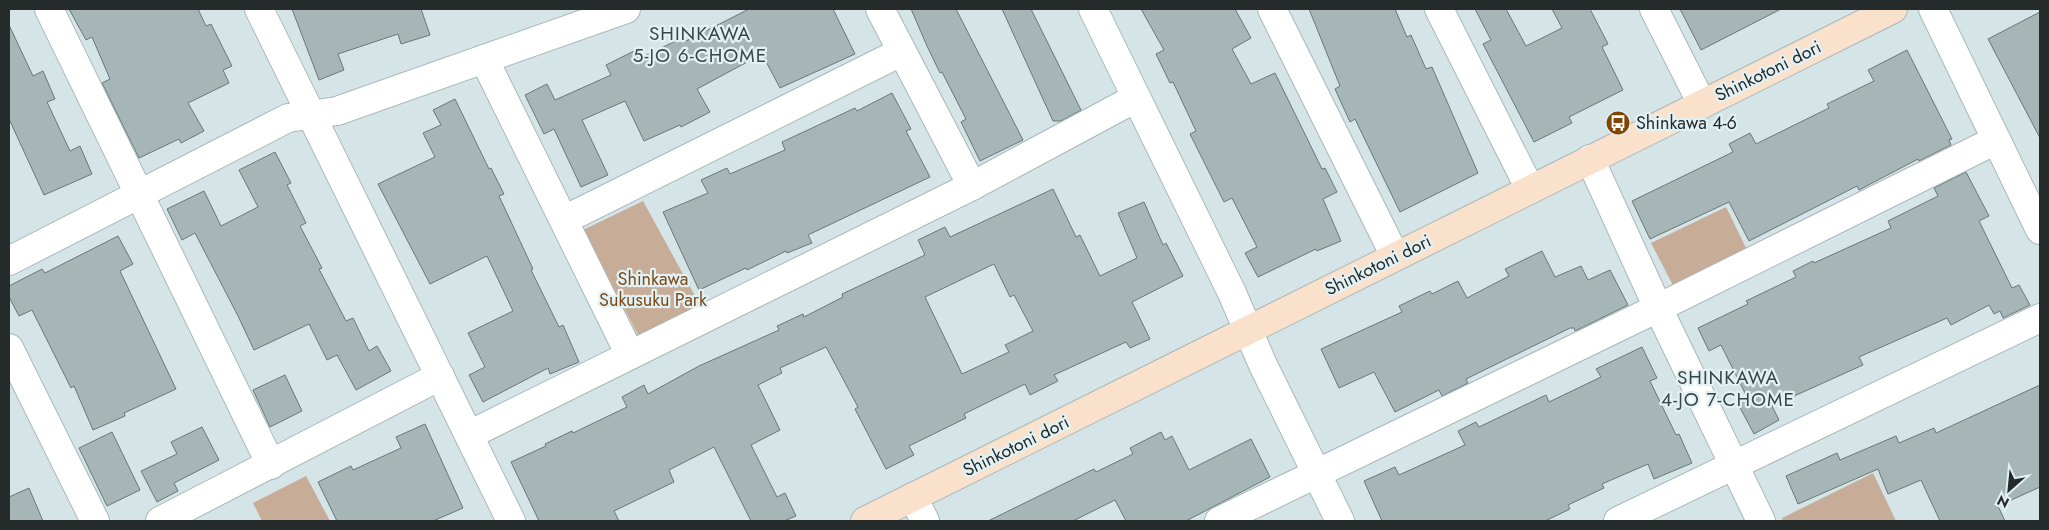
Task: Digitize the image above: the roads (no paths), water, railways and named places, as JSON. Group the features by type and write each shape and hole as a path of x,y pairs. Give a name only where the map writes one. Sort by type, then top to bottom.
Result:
{"street":[{"path":"49,9 271,465"},
{"path":"260,9 469,435 501,518"},
{"path":"9,261 288,118 337,111 626,9"},
{"path":"880,9 972,186"},
{"path":"1093,9 1232,293 1316,474 1340,521"},
{"path":"1272,9 1395,256"},
{"path":"1439,9 1530,189"},
{"path":"1654,9 1702,104"},
{"name":"Shinkotoni dori","path":"865,521 1892,9"},
{"path":"1933,9 2040,230"},
{"path":"564,220 902,52"},
{"path":"484,58 630,355"},
{"path":"469,435 972,186 1136,98"},
{"path":"1219,521 1658,308 1996,140"},
{"path":"1590,159 1658,308 1761,521"},
{"path":"1618,521 2040,318"},
{"path":"9,348 95,521"},
{"path":"160,521 440,376"},
{"path":"913,497 925,521"}],"place":[{"name":"Shinkawa 4-6","path":"1618,123"}],"district":[{"name":"SHINKAWA 5-JO 6-CHOME","path":"700,44"},
{"name":"SHINKAWA 4-JO 7-CHOME","path":"1728,388"}],"park label":[{"name":"Shinkawa Sukusuku Park","path":"653,289"}]}
